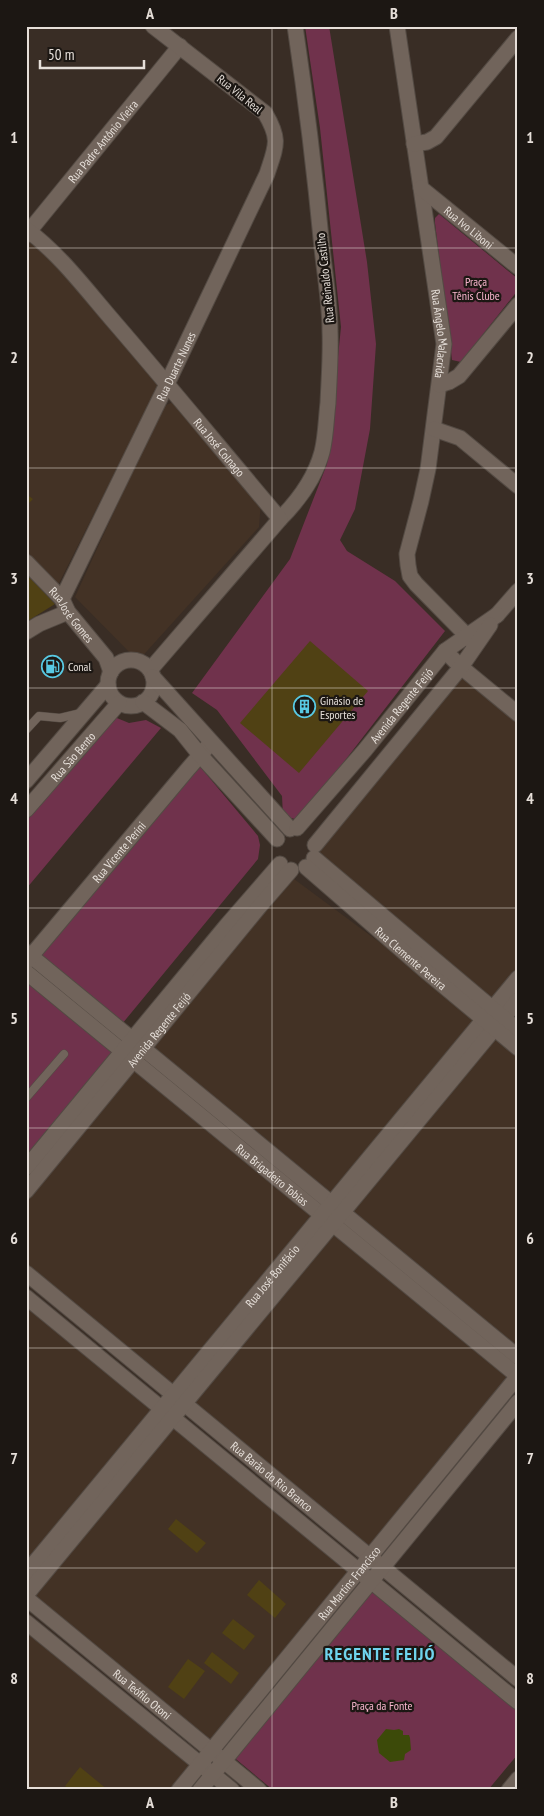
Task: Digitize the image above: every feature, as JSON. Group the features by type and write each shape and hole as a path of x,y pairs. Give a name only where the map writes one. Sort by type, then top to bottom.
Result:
{"street":[{"name":"Rua Vila Real","path":"153,26 265,113 274,130"},
{"name":"Rua Reinaldo Castilho","path":"280,519 297,500 317,465 322,452 326,430 330,374 330,330 318,209 307,106 295,26"},
{"name":"Rua Ângelo Malacrida","path":"397,26 444,337 434,429 422,502 407,554 408,565 410,576 416,584 472,641"},
{"path":"414,144 427,142 436,137 518,38"},
{"name":"Rua Padre Antônio Vieira","path":"27,232 180,46"},
{"name":"Rua Duarte Nunes","path":"65,606 167,384 267,174 276,141 274,130"},
{"name":"Rua Ivo Liboni","path":"420,188 518,266"},
{"name":"Rua José Colnago","path":"27,232 59,258 280,519"},
{"path":"440,385 459,376 518,306"},
{"path":"434,429 460,438 518,486"},
{"path":"280,519 152,674 152,691 144,702 131,706 119,703 110,692 109,678 118,663 131,659 145,664 152,674 209,738 293,828 307,832 312,856 299,870 285,867 274,852 276,838 293,828"},
{"name":"Rua José Gomes","path":"26,562 102,652 108,661 109,678"},
{"name":"Avenida Regente Feijó","path":"312,856 382,763 461,666 472,641 518,591"},
{"path":"26,632 65,606"},
{"name":"Avenida Regente Feijó","path":"293,828 365,750 445,651 472,641"},
{"path":"445,651 518,714"},
{"name":"Rua São Bento","path":"26,781 85,712 109,678"},
{"path":"144,702 180,730 276,838"},
{"name":"Rua São Bento","path":"26,810 119,703"},
{"name":"Rua Vicente Perini","path":"27,955 209,738"},
{"path":"365,750 382,763"},
{"name":"Rua Clemente Pereira","path":"312,856 493,1019 518,1048"},
{"name":"Avenida Regente Feijó","path":"26,1168 133,1049 285,867"},
{"name":"Rua Brigadeiro Tobias","path":"27,955 133,1049 332,1213 518,1376"},
{"name":"Rua Brigadeiro Tobias","path":"26,972 133,1049"},
{"name":"Rua José Bonifácio","path":"26,1573 179,1399 493,1019 518,978"},
{"name":"Rua José Bonifácio","path":"493,1019 518,1000"},
{"name":"Rua Clemente Pereira","path":"493,1019 518,1030"},
{"name":"Avenida Regente Feijó","path":"26,1191 133,1049"},
{"name":"Rua Brigadeiro Tobias","path":"332,1213 518,1356"},
{"name":"Rua Barão do Rio Branco","path":"26,1273 518,1679"},
{"name":"Rua Barão do Rio Branco","path":"26,1297 518,1702"},
{"name":"Rua Martins Francisco","path":"179,1790 518,1376"},
{"name":"Rua Martins Francisco","path":"200,1790 518,1402"},
{"name":"Rua José Bonifácio","path":"26,1596 167,1413"},
{"name":"Rua Teófilo Otoni","path":"26,1596 259,1790"},
{"name":"Rua Teófilo Otoni","path":"26,1622 232,1790"},
{"path":"509,1790 518,1779"}],"lane":[{"path":"26,730 39,716 60,718 85,712"},
{"path":"26,1098 64,1054"}],"shaded area":[{"path":"30,237 161,381 57,587 26,555 26,241"},
{"path":"173,402 261,502 259,527 138,661 75,597 162,407"},
{"path":"461,667 518,714 518,978 493,1009 313,853"},
{"path":"290,876 483,1019 332,1203 143,1048"},
{"path":"494,1029 518,1048 518,1357 342,1212"},
{"path":"133,1060 322,1214 174,1394 26,1273 26,1191"},
{"path":"333,1223 518,1376 370,1557 184,1404"},
{"path":"26,1297 162,1408 26,1573"},
{"path":"172,1417 358,1571 211,1751 26,1595"},
{"path":"26,1622 200,1764 179,1790 26,1790"},
{"path":"386,1729 399,1729 403,1731 403,1735 409,1735 411,1750 405,1754 404,1760 390,1762 379,1753 377,1740"}],"green space":[{"path":"305,26 329,26 367,262 376,344 370,429 355,509 340,540 347,551 395,581 445,631 299,820 283,816 282,796 217,710 192,693 290,559 327,464 341,327 320,128"},
{"name":"Praça Tênis Clube","path":"439,214 518,279 518,290 461,362 452,360 435,223 435,218"},
{"path":"112,716 129,723 146,720 161,728 26,889 26,803"},
{"path":"197,763 258,836 260,845 258,859 122,1024 39,955"},
{"path":"26,972 123,1051 26,1168"},
{"name":"Praça da Fonte","path":"370,1585 518,1708 518,1754 488,1790 273,1790 231,1755"}],"building":[{"path":"26,494 33,499 26,506"},
{"path":"26,574 55,604 26,622"},
{"name":"Ginásio de Esportes","path":"310,641 368,691 299,773 240,723"},
{"path":"176,1519 206,1543 197,1553 168,1529"},
{"path":"259,1580 286,1604 275,1618 247,1595"},
{"path":"233,1619 255,1636 244,1650 222,1633"},
{"path":"212,1652 239,1673 231,1684 204,1663"},
{"path":"188,1659 205,1671 184,1699 168,1687"},
{"path":"80,1767 108,1790 70,1790 65,1786"}],"place":[{"name":"Conal","path":"52,666"},
{"name":"Ginásio de Esportes","path":"304,707"}],"district":[{"name":"REGENTE FEIJÓ","path":"380,1653"}]}
